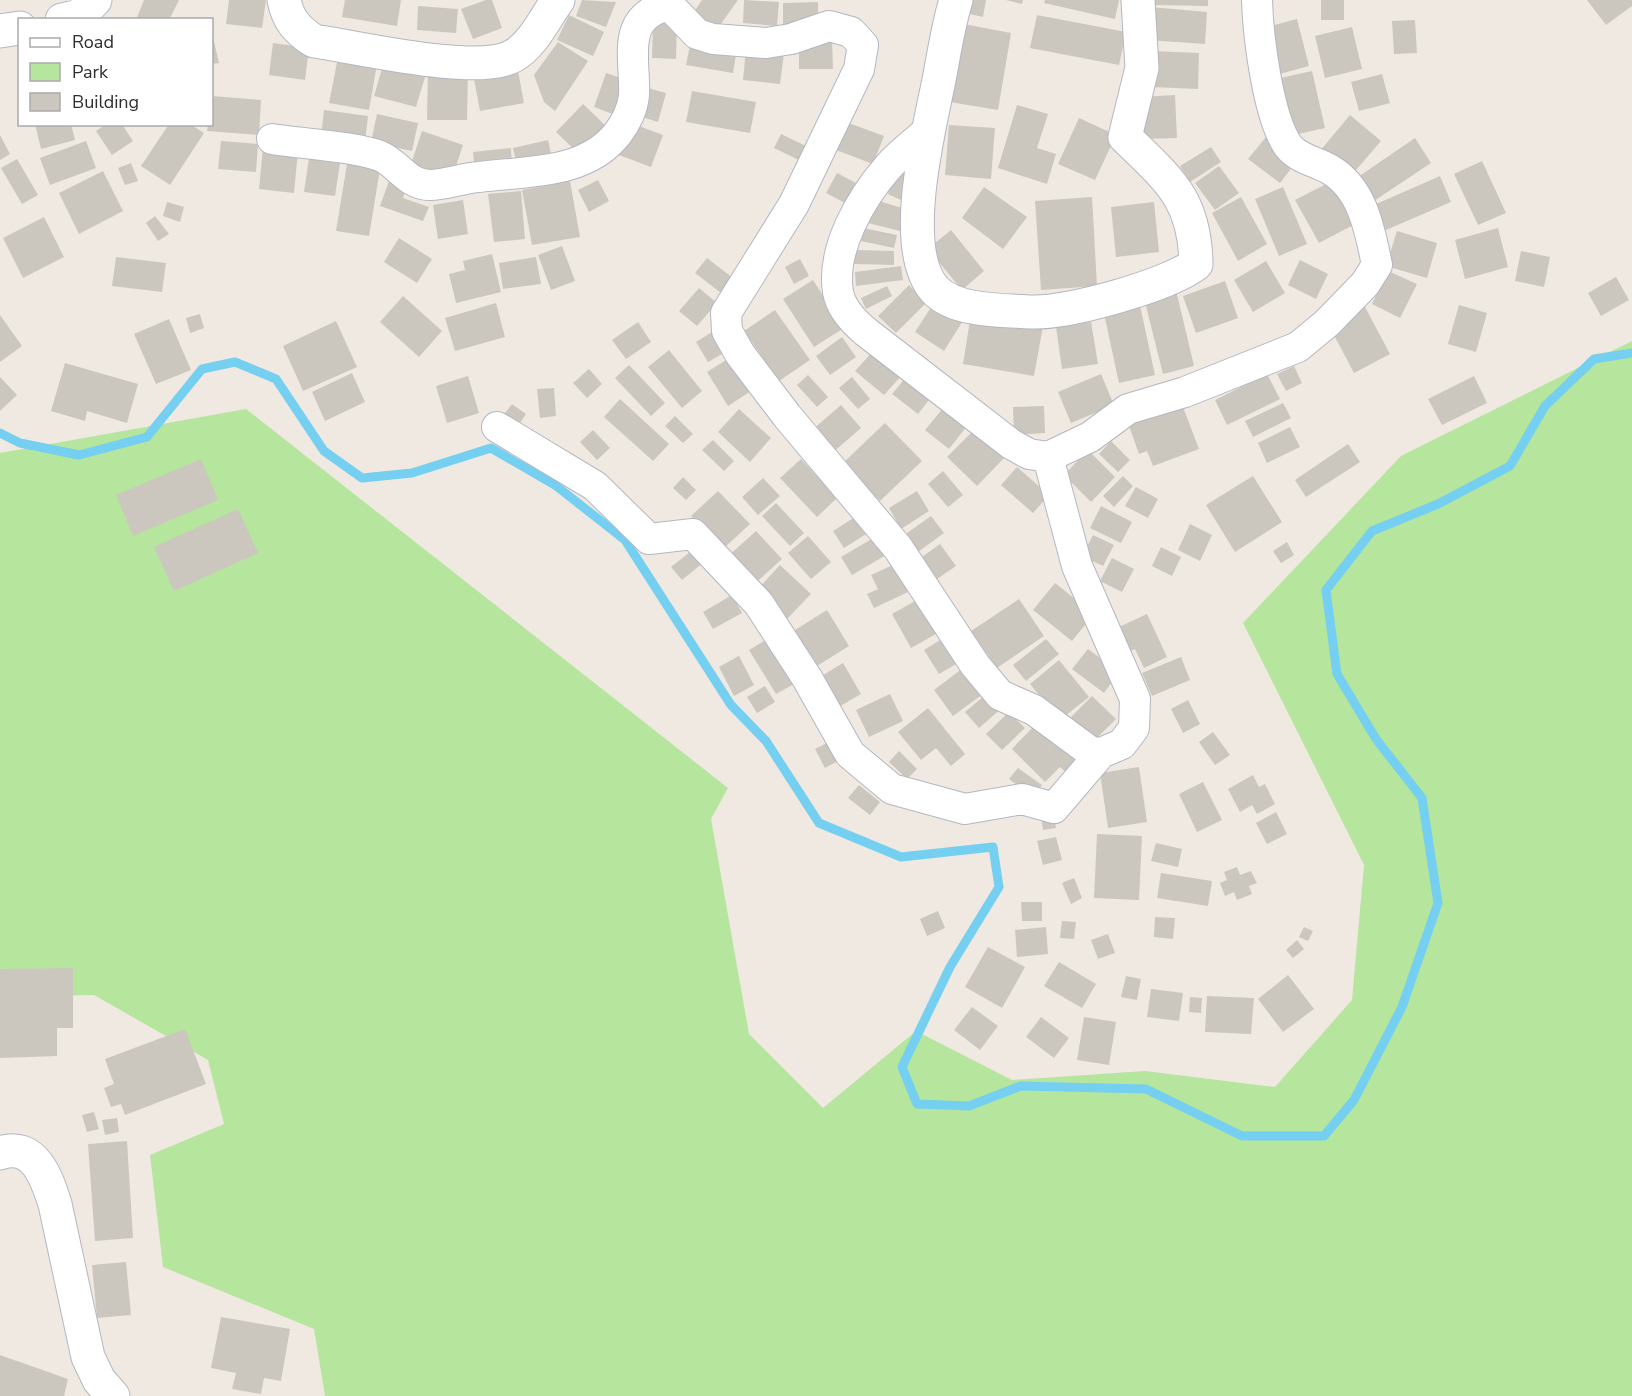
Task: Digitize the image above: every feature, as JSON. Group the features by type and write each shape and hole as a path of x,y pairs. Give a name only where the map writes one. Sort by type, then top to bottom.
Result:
{"street":[{"path":"70,18 79,16 95,0"},
{"path":"284,0 286,12 298,31 314,41 456,63 485,63 513,56 525,46 558,0"},
{"path":"956,0 918,193 919,246 926,272 936,290 966,306 1046,313 1096,301 1183,274 1196,264 1196,236 1188,212 1170,180 1125,137 1143,68 1138,0"},
{"path":"929,129 888,167 866,199 846,235 837,265 838,293 850,319 866,332 1011,444 1029,454 1048,457 1090,437 1128,409 1185,392 1298,347 1327,323 1365,284 1377,265 1361,205 1346,184 1330,170 1307,160 1290,148 1278,125 1258,28 1257,0"},
{"path":"272,139 359,150 381,156 420,184 431,185 481,176 546,170 588,159 618,133 626,120 634,97 632,44 640,22 649,12 669,5 697,34 730,42 766,43 791,39 829,26 840,28 858,38 863,45 863,55 846,98 794,204 731,304 725,320 727,331 740,354 787,416 898,548 975,665 1000,695 1034,710 1091,753 1101,753 1122,744 1134,728 1135,699 1077,566 1048,457"},
{"path":"0,31 18,28"},
{"path":"497,427 595,486 649,539 693,534 759,604 807,678 850,754 892,789 965,809 1022,799 1054,808 1101,753"},
{"path":"0,1153 23,1153 38,1162 43,1172 55,1204 88,1357 99,1380 113,1396"}],"green space":[{"path":"1632,341 1632,1396 325,1396 314,1329 163,1267 150,1155 224,1124 208,1060 94,995 0,997 0,453 246,409 728,788 711,819 749,1034 823,1108 916,1031 1012,1080 1145,1071 1275,1087 1352,1000 1364,865 1243,623 1401,456"}],"building":[{"path":"144,0 179,0 170,18 137,18"},
{"path":"229,0 266,0 262,28 226,24"},
{"path":"345,0 401,0 397,26 342,17"},
{"path":"492,0 502,28 473,39 461,9"},
{"path":"582,0 616,2 606,27 576,16"},
{"path":"702,0 738,0 715,32 692,15"},
{"path":"744,0 779,2 777,26 743,23"},
{"path":"967,0 986,0 983,17 965,13"},
{"path":"1006,0 1023,0 1022,4"},
{"path":"1045,0 1119,0 1115,19 1044,3"},
{"path":"1151,0 1208,0 1208,6 1151,5"},
{"path":"1321,0 1344,0 1344,20 1321,20"},
{"path":"1587,0 1632,0 1632,6 1606,25"},
{"path":"818,2 818,24 783,25 783,3"},
{"path":"418,6 458,9 456,33 417,30"},
{"path":"1150,7 1207,12 1205,44 1147,40"},
{"path":"569,15 604,32 593,56 557,40"},
{"path":"1037,15 1126,32 1119,65 1030,48"},
{"path":"1297,19 1309,66 1276,75 1264,28"},
{"path":"1415,20 1417,53 1394,54 1392,21"},
{"path":"653,22 677,23 676,59 652,58"},
{"path":"958,23 1011,33 998,110 944,101"},
{"path":"1352,27 1362,69 1325,78 1315,36"},
{"path":"213,37 219,63 213,64"},
{"path":"832,39 833,69 799,69 799,40"},
{"path":"691,40 737,49 733,73 686,65"},
{"path":"558,42 588,61 555,111 544,102 534,75"},
{"path":"273,43 309,48 305,80 269,75"},
{"path":"746,48 784,53 780,84 743,80"},
{"path":"1152,51 1199,53 1198,89 1151,87"},
{"path":"338,57 377,64 369,110 329,103"},
{"path":"383,65 425,77 416,107 374,96"},
{"path":"428,69 468,70 467,120 427,120"},
{"path":"518,71 524,103 480,111 474,79"},
{"path":"1312,71 1325,128 1289,136 1276,79"},
{"path":"606,73 630,81 618,116 594,107"},
{"path":"1382,74 1390,103 1359,111 1351,82"},
{"path":"644,87 666,93 658,122 636,115"},
{"path":"692,91 756,102 750,133 686,122"},
{"path":"1175,95 1177,138 1142,139 1141,97"},
{"path":"213,96 261,100 259,135 207,131 208,126 213,126"},
{"path":"583,104 608,128 581,156 556,132"},
{"path":"1017,105 1048,114 1037,148 1056,154 1047,184 998,168"},
{"path":"324,110 368,116 365,142 321,137"},
{"path":"377,114 418,123 412,151 371,142"},
{"path":"1350,115 1381,141 1350,177 1320,151"},
{"path":"1079,118 1116,135 1095,180 1058,164"},
{"path":"846,122 884,136 873,164 836,150"},
{"path":"631,123 663,135 651,167 619,155"},
{"path":"949,125 995,128 991,179 945,175"},
{"path":"35,126 72,126 75,140 41,149"},
{"path":"103,126 123,126 133,141 112,155 96,131"},
{"path":"168,126 193,126 204,133 170,185 141,166"},
{"path":"422,131 463,145 452,178 411,164"},
{"path":"781,134 812,149 805,163 774,148"},
{"path":"0,135 10,154 0,160"},
{"path":"1266,137 1297,161 1280,183 1248,159"},
{"path":"1415,138 1431,163 1374,201 1358,177"},
{"path":"548,140 553,162 518,170 513,148"},
{"path":"86,141 96,168 50,185 40,158"},
{"path":"221,141 258,144 256,172 218,169"},
{"path":"263,147 298,151 294,193 259,189"},
{"path":"1211,147 1221,162 1190,182 1180,166"},
{"path":"511,148 512,169 475,173 473,152"},
{"path":"309,158 340,163 335,196 304,192"},
{"path":"17,159 38,195 22,204 1,168"},
{"path":"1482,161 1506,213 1478,225 1454,174"},
{"path":"131,163 138,181 125,185 118,168"},
{"path":"347,164 380,169 369,236 336,231"},
{"path":"900,165 915,171 903,201 888,194"},
{"path":"1219,166 1239,193 1215,210 1195,183"},
{"path":"103,171 123,211 79,234 59,193"},
{"path":"837,173 858,184 847,204 826,193"},
{"path":"1440,176 1451,202 1386,230 1374,205"},
{"path":"390,178 407,184 403,198 429,207 423,221 380,206"},
{"path":"598,180 609,201 589,212 578,190"},
{"path":"570,181 580,237 532,245 522,190"},
{"path":"1332,181 1355,224 1319,243 1295,200"},
{"path":"984,187 1027,217 1003,249 962,218"},
{"path":"1283,187 1307,244 1279,256 1255,199"},
{"path":"521,191 525,239 494,242 488,194"},
{"path":"1092,197 1097,286 1041,290 1035,201"},
{"path":"1241,197 1267,244 1238,261 1212,213"},
{"path":"463,200 468,234 438,239 433,205"},
{"path":"875,200 906,209 900,231 868,223"},
{"path":"167,202 184,207 180,222 163,216"},
{"path":"1154,202 1159,252 1116,257 1111,207"},
{"path":"155,216 169,234 158,241 146,223"},
{"path":"44,217 64,257 23,278 3,238"},
{"path":"863,228 897,235 894,248 861,241"},
{"path":"1498,228 1508,267 1465,279 1455,240"},
{"path":"951,230 984,271 962,290 928,249"},
{"path":"1397,231 1437,243 1427,278 1386,266"},
{"path":"399,238 432,259 417,283 384,262"},
{"path":"562,246 575,281 551,290 538,255"},
{"path":"855,250 894,251 894,265 854,264"},
{"path":"1521,251 1550,257 1544,287 1515,281"},
{"path":"492,254 501,292 456,303 449,274 465,270 463,261"},
{"path":"116,257 166,263 162,292 112,286"},
{"path":"536,257 541,284 503,289 499,263"},
{"path":"707,258 733,278 721,293 695,273"},
{"path":"800,259 809,276 794,284 785,267"},
{"path":"1300,260 1328,274 1316,299 1288,285"},
{"path":"1266,261 1285,293 1253,312 1234,280"},
{"path":"901,266 903,280 856,286 855,272"},
{"path":"1388,271 1417,284 1400,318 1372,304"},
{"path":"1616,277 1629,300 1601,316 1588,293"},
{"path":"813,280 844,328 814,347 783,299"},
{"path":"1225,281 1238,318 1196,333 1183,296"},
{"path":"909,285 926,303 896,333 878,316"},
{"path":"887,286 892,296 866,309 861,298"},
{"path":"699,288 717,303 697,326 679,311"},
{"path":"1176,290 1194,366 1163,374 1144,298"},
{"path":"403,296 442,331 419,357 380,322"},
{"path":"935,301 964,319 944,351 915,332"},
{"path":"1139,301 1155,375 1119,383 1103,309"},
{"path":"496,303 505,337 455,351 445,318"},
{"path":"1459,305 1487,313 1476,352 1448,344"},
{"path":"1365,307 1390,354 1354,373 1329,326"},
{"path":"775,310 810,360 779,381 744,331"},
{"path":"200,314 204,328 190,333 186,318"},
{"path":"971,314 1043,326 1034,376 963,364"},
{"path":"0,315 22,346 0,362"},
{"path":"169,319 191,370 156,384 134,334"},
{"path":"336,321 357,367 303,391 283,346"},
{"path":"638,322 651,342 626,359 612,340"},
{"path":"1091,322 1098,364 1062,369 1056,327"},
{"path":"712,332 724,353 708,362 696,342"},
{"path":"842,337 856,357 830,375 816,356"},
{"path":"875,349 904,373 884,395 855,371"},
{"path":"669,350 702,391 682,408 648,367"},
{"path":"731,357 751,391 728,406 707,372"},
{"path":"65,363 138,384 127,423 87,411 85,421 51,411"},
{"path":"629,365 665,403 651,416 615,378"},
{"path":"1294,366 1302,383 1286,391 1277,374"},
{"path":"589,369 602,384 587,398 573,383"},
{"path":"352,373 365,402 325,421 312,392"},
{"path":"1101,374 1114,405 1071,423 1058,392"},
{"path":"1267,374 1280,399 1227,425 1215,400"},
{"path":"808,375 828,397 817,407 797,385"},
{"path":"468,376 479,413 447,423 436,386"},
{"path":"907,376 932,396 918,414 892,394"},
{"path":"1474,376 1487,403 1442,425 1428,399"},
{"path":"0,377 17,395 0,411"},
{"path":"852,377 870,399 858,409 839,388"},
{"path":"554,388 556,416 540,418 537,389"},
{"path":"620,399 669,444 653,461 604,417"},
{"path":"1283,403 1291,418 1253,437 1245,421"},
{"path":"512,404 526,414 518,426 503,416"},
{"path":"841,405 861,428 831,454 811,431"},
{"path":"1044,406 1045,433 1014,435 1013,407"},
{"path":"944,407 967,426 949,449 925,430"},
{"path":"1183,407 1199,449 1153,466 1147,451 1139,454 1128,423 1152,414 1153,418"},
{"path":"739,409 771,438 750,462 718,432"},
{"path":"675,416 693,434 683,443 665,426"},
{"path":"885,423 922,461 880,501 843,463"},
{"path":"978,426 1007,455 977,486 947,457"},
{"path":"1290,427 1300,447 1267,463 1258,443"},
{"path":"593,430 610,448 597,460 580,442"},
{"path":"713,440 734,461 724,471 702,450"},
{"path":"1111,441 1130,460 1118,472 1099,454"},
{"path":"1348,444 1360,462 1306,497 1295,480"},
{"path":"1088,450 1115,477 1091,502 1064,475"},
{"path":"201,459 218,500 133,536 116,495"},
{"path":"801,459 837,498 817,517 780,478"},
{"path":"1017,467 1049,495 1033,513 1001,485"},
{"path":"943,471 963,495 948,507 928,484"},
{"path":"1123,476 1133,486 1114,507 1103,496"},
{"path":"1253,476 1282,522 1235,552 1206,505"},
{"path":"683,477 696,490 686,500 673,488"},
{"path":"763,478 780,496 758,515 742,497"},
{"path":"1136,487 1158,499 1148,518 1125,506"},
{"path":"718,491 750,524 723,549 691,516"},
{"path":"917,491 929,511 901,529 889,508"},
{"path":"776,503 804,533 790,546 762,516"},
{"path":"1101,506 1132,522 1121,543 1090,528"},
{"path":"238,509 258,553 174,591 154,547"},
{"path":"860,514 871,531 844,548 833,531"},
{"path":"931,516 944,533 915,554 903,536"},
{"path":"1190,524 1212,535 1200,561 1178,550"},
{"path":"756,531 782,559 751,587 725,559"},
{"path":"1093,535 1114,545 1103,566 1082,556"},
{"path":"808,536 831,562 811,579 788,553"},
{"path":"875,537 886,555 852,575 841,557"},
{"path":"1287,542 1294,555 1281,563 1273,551"},
{"path":"940,544 956,566 937,579 922,557"},
{"path":"1161,547 1181,557 1172,576 1152,566"},
{"path":"695,548 705,561 682,580 671,567"},
{"path":"1112,558 1134,569 1122,592 1100,581"},
{"path":"895,564 908,592 874,608 867,594 878,589 871,575"},
{"path":"780,565 811,594 787,619 757,590"},
{"path":"1055,583 1094,614 1072,641 1033,610"},
{"path":"732,595 742,613 713,629 703,612"},
{"path":"924,596 943,630 911,648 892,614"},
{"path":"1019,599 1044,636 997,668 971,631"},
{"path":"827,610 849,646 809,671 787,635"},
{"path":"1147,614 1167,657 1144,668 1135,649 1130,651 1119,627"},
{"path":"776,634 803,679 776,694 749,650"},
{"path":"945,637 961,661 939,674 924,650"},
{"path":"1046,639 1059,654 1026,681 1013,665"},
{"path":"1088,649 1119,672 1104,693 1072,669"},
{"path":"739,656 754,685 734,696 719,667"},
{"path":"1181,657 1190,680 1152,696 1142,673"},
{"path":"1059,660 1089,697 1060,720 1030,684"},
{"path":"843,663 861,694 837,708 820,677"},
{"path":"967,665 987,691 953,716 934,690"},
{"path":"765,686 775,702 757,713 747,697"},
{"path":"990,691 1003,707 979,728 965,712"},
{"path":"890,694 903,721 869,737 856,710"},
{"path":"1092,696 1116,719 1094,741 1070,718"},
{"path":"1188,700 1200,724 1183,733 1171,709"},
{"path":"928,708 965,754 951,766 936,748 921,760 898,732"},
{"path":"1009,712 1025,728 1002,750 986,734"},
{"path":"1035,725 1062,750 1068,744 1085,760 1070,776 1060,767 1045,782 1012,749"},
{"path":"1213,732 1230,755 1215,765 1199,742"},
{"path":"831,741 840,760 825,768 815,749"},
{"path":"899,751 917,769 907,779 889,762"},
{"path":"1139,767 1147,822 1108,828 1100,773"},
{"path":"1018,768 1042,785 1033,797 1009,779"},
{"path":"1253,775 1259,787 1265,784 1275,804 1257,814 1252,805 1240,812 1228,789"},
{"path":"1203,782 1222,820 1197,832 1179,794"},
{"path":"859,785 880,802 870,815 848,798"},
{"path":"1276,812 1287,834 1267,844 1256,823"},
{"path":"1054,815 1056,828 1043,830 1041,818"},
{"path":"1097,834 1142,836 1139,900 1094,898"},
{"path":"1056,837 1062,860 1043,865 1037,841"},
{"path":"1156,843 1182,849 1178,867 1151,861"},
{"path":"1237,867 1240,875 1251,871 1257,883 1249,886 1252,894 1237,900 1234,892 1225,896 1220,883 1227,880 1224,872"},
{"path":"1161,873 1212,881 1208,906 1157,898"},
{"path":"1074,878 1082,898 1071,904 1062,883"},
{"path":"1021,902 1042,902 1042,921 1022,921"},
{"path":"938,911 945,928 927,936 920,919"},
{"path":"1155,917 1175,918 1173,939 1154,937"},
{"path":"1062,921 1076,922 1074,939 1060,938"},
{"path":"1046,927 1048,954 1017,957 1015,930"},
{"path":"1304,927 1313,931 1308,941 1299,937"},
{"path":"1108,934 1115,953 1098,959 1091,940"},
{"path":"1297,940 1304,949 1293,958 1286,950"},
{"path":"988,947 1025,967 1002,1008 965,987"},
{"path":"1059,962 1096,984 1082,1008 1044,986"},
{"path":"73,968 73,1028 57,1028 57,1056 0,1058 0,969"},
{"path":"1288,975 1314,1009 1283,1032 1258,999"},
{"path":"1126,976 1141,979 1137,1000 1121,997"},
{"path":"1151,989 1183,993 1179,1021 1147,1017"},
{"path":"1207,996 1254,998 1251,1034 1205,1032"},
{"path":"1190,997 1202,998 1201,1013 1189,1012"},
{"path":"972,1007 998,1026 980,1050 954,1030"},
{"path":"1041,1017 1069,1038 1054,1058 1026,1037"},
{"path":"1084,1017 1116,1022 1109,1065 1077,1060"},
{"path":"185,1029 206,1084 125,1115 121,1104 111,1107 104,1088 114,1084 105,1059"},
{"path":"94,1112 99,1129 87,1132 82,1115"},
{"path":"117,1118 119,1132 105,1135 102,1120"},
{"path":"127,1141 133,1238 95,1241 88,1144"},
{"path":"126,1262 131,1315 97,1318 92,1265"},
{"path":"221,1317 290,1329 281,1381 264,1378 261,1394 232,1389 236,1373 211,1368"},
{"path":"0,1355 68,1379 64,1396 0,1396"}],"waterway":[{"path":"0,433 20,443 79,455 147,437 202,369 235,362 276,379 324,451 362,478 412,473 491,448 555,485 625,540 731,705 766,741 819,823 901,857 993,847 999,887 950,967 902,1067 917,1104 969,1106 1021,1086 1146,1089 1242,1136 1324,1136 1354,1100 1402,1007 1438,903 1422,798 1376,739 1337,674 1326,590 1372,531 1438,504 1510,466 1545,406 1594,359 1632,353"}]}
